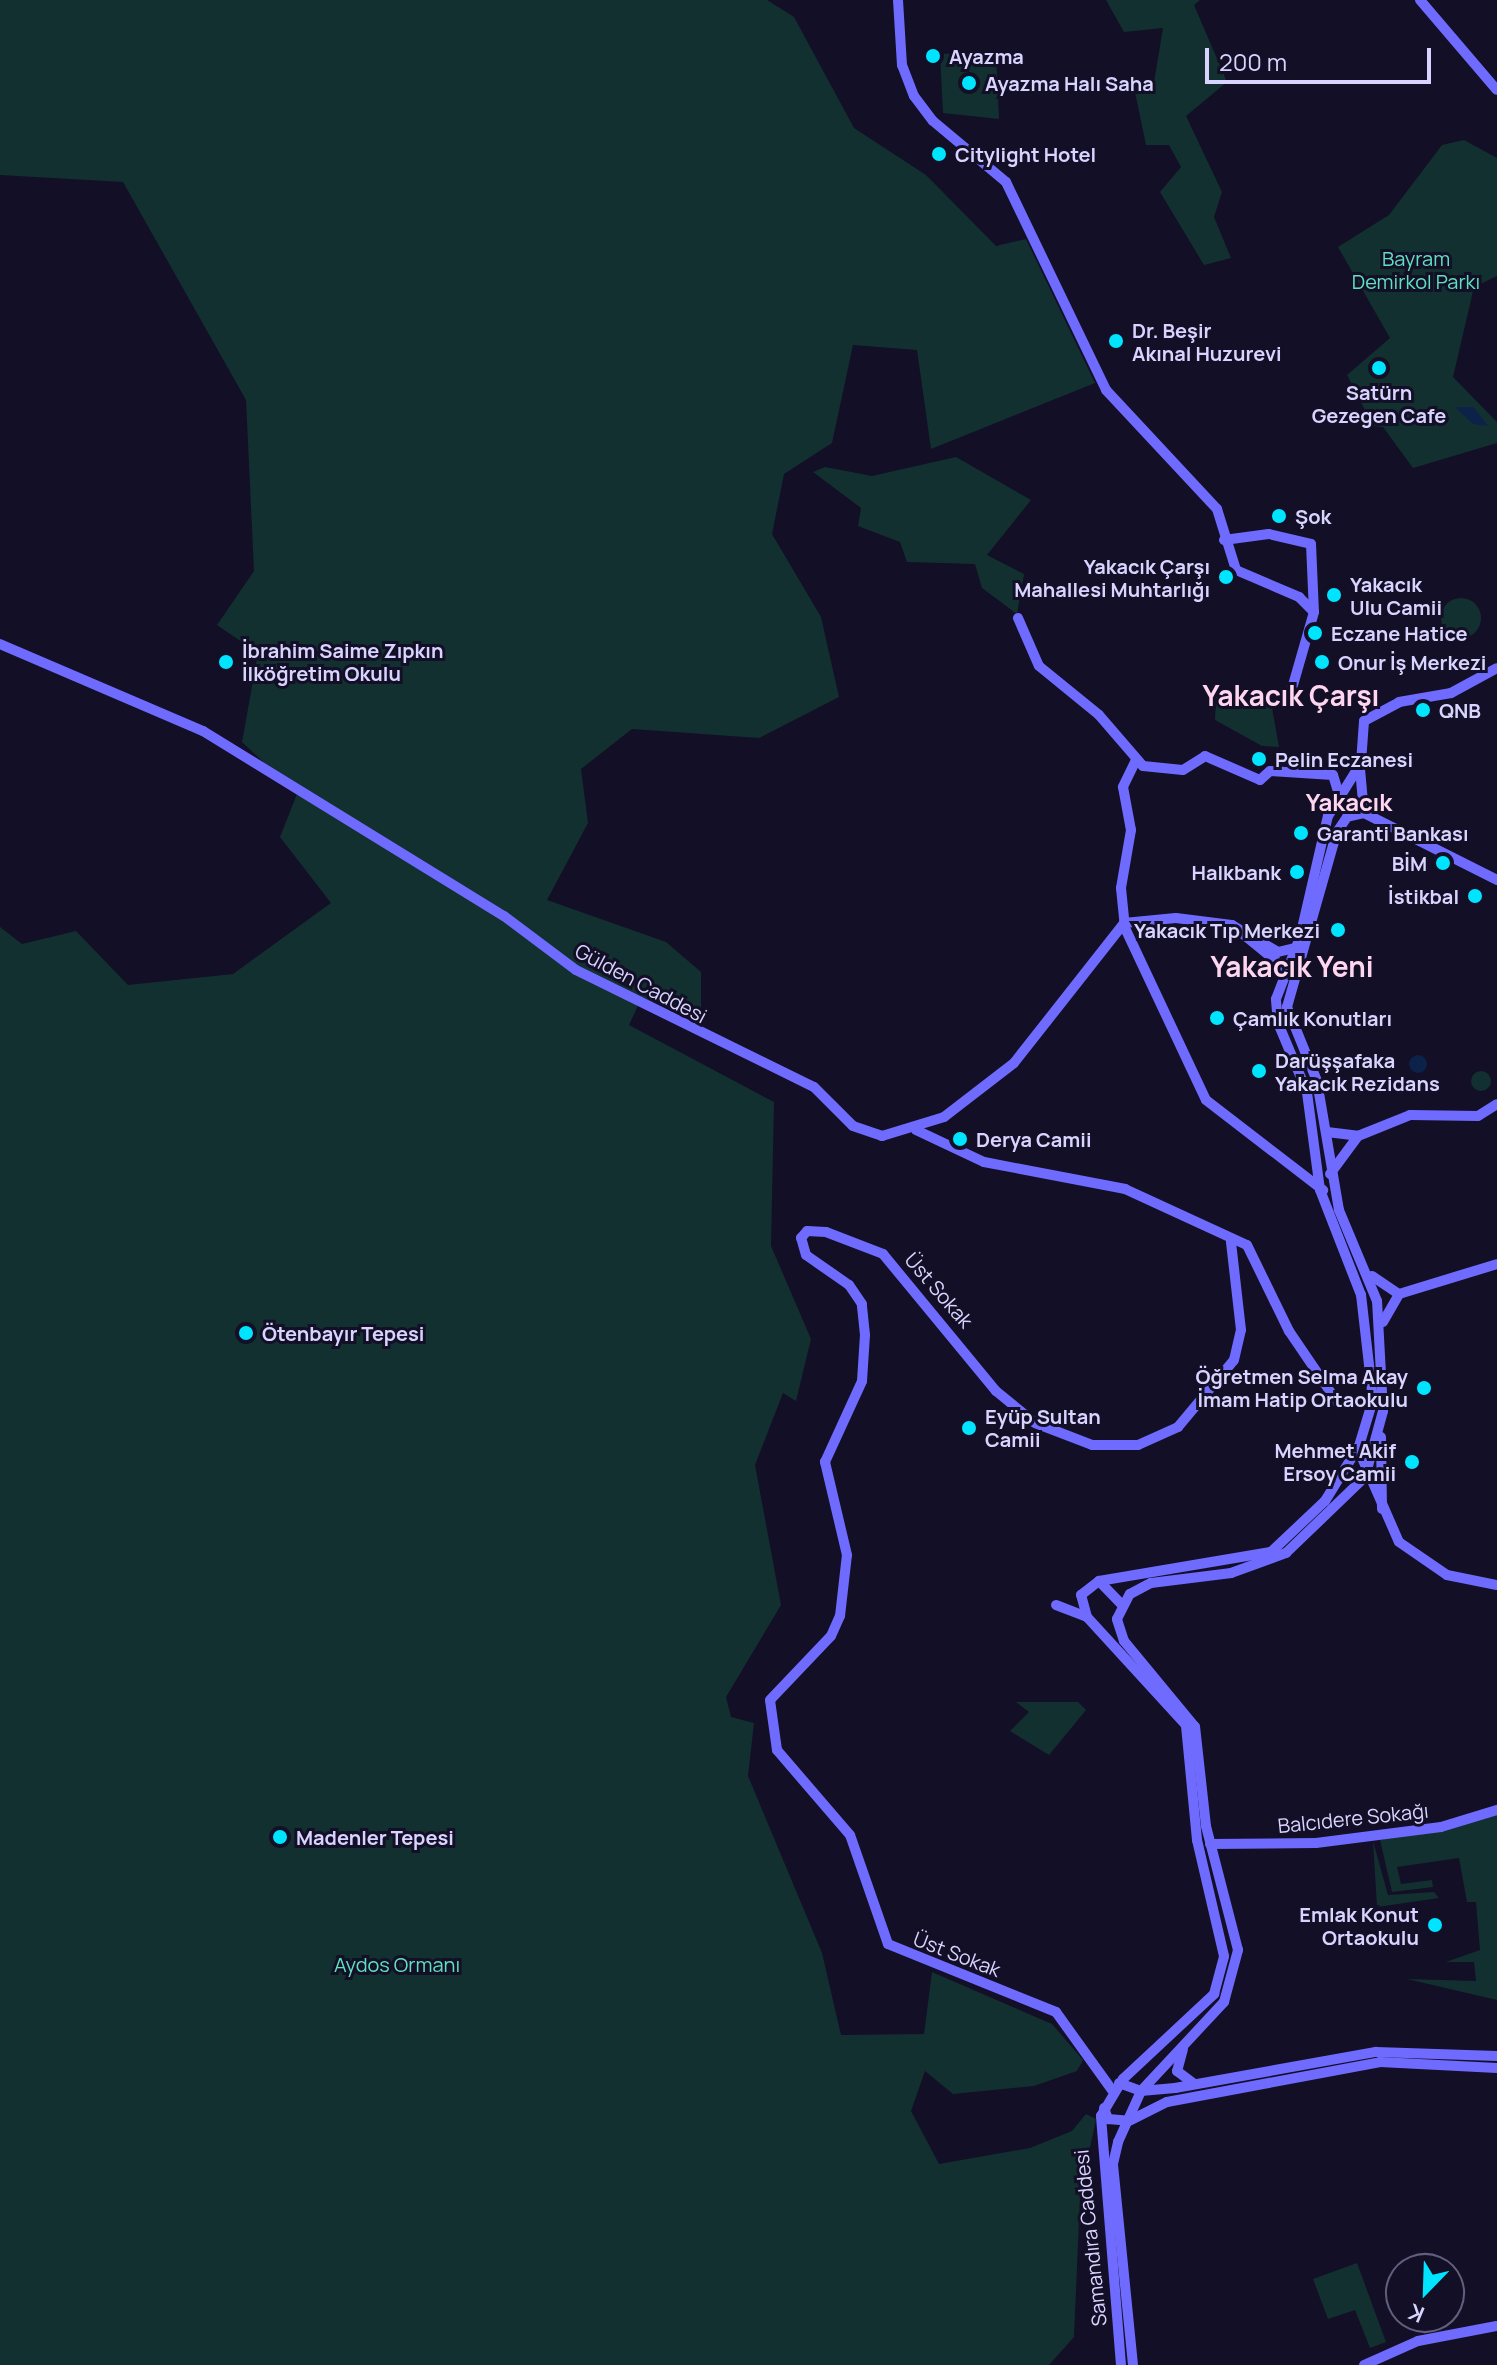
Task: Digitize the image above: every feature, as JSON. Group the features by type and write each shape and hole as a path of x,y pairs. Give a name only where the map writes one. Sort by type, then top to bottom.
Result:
{"street":[{"path":"898,0 902,65 914,96 933,121 1006,182 1106,390 1208,497 1236,570 1299,597 1314,612"},
{"path":"1420,0 1497,90"},
{"path":"1224,540 1269,534 1311,544 1314,612 1289,699"},
{"path":"1018,618 1039,666 1097,712 1136,760 1158,772 1183,770 1205,756 1247,778 1276,771 1336,776 1338,803 1344,821 1287,1007 1317,1081 1327,1132 1329,1175 1326,1189"},
{"name":"Gülden Caddesi","path":"0,644 203,731 504,916 576,970 814,1087 853,1126 882,1136 916,1130 1014,1063 1124,923"},
{"path":"1497,668 1451,693 1399,702 1364,721 1357,799 1364,813 1497,880"},
{"path":"1136,760 1123,787 1131,830 1124,923 1206,1100 1326,1189 1370,1274 1380,1332 1382,1509"},
{"path":"1087,1617 1081,1595 1099,1581 1260,1557 1294,1536 1332,1492 1359,1446 1373,1400 1366,1324 1354,1272 1326,1189 1307,1092 1275,1012 1296,948 1328,818 1361,763"},
{"path":"1328,818 1344,821 1364,813"},
{"path":"1124,923 1176,918 1232,925 1278,952 1296,948"},
{"path":"1232,925 1287,970"},
{"path":"1327,1132 1358,1136 1410,1115 1464,1118 1497,1104"},
{"path":"916,1130 984,1162 1135,1192 1256,1254 1289,1331 1338,1403"},
{"path":"1329,1175 1358,1136"},
{"name":"Üst Sokak","path":"1116,2087 1056,2012 888,1944 850,1835 777,1750 770,1700 831,1636 840,1616 847,1555 825,1462 862,1381 865,1335 862,1304 849,1285 806,1255 801,1238 826,1232 883,1254 996,1391 1035,1423 1092,1445 1138,1445 1178,1427 1231,1364 1241,1330 1231,1242"},
{"path":"1380,1332 1399,1294 1497,1264"},
{"path":"1370,1274 1399,1294"},
{"path":"1099,1625 1151,1583 1271,1561 1347,1499 1365,1477 1383,1411"},
{"path":"1359,1446 1365,1477 1399,1542 1423,1561 1497,1585"},
{"path":"1332,1492 1352,1477 1365,1477 1381,1484"},
{"path":"1347,1499 1372,1499 1382,1509"},
{"name":"Samandıra Caddesi","path":"1099,1581 1120,1610 1124,1641 1195,1727 1210,1844 1236,1932 1236,1975 1224,2002 1141,2091 1113,2164 1133,2365"},
{"name":"Samandıra Caddesi","path":"1081,1595 1056,1605 1099,1625 1186,1725 1197,1840 1224,1956 1214,1994 1116,2087 1104,2108 1097,2136 1121,2365"},
{"name":"Balcıdere Sokağı","path":"1210,1844 1316,1843 1441,1827 1497,1810"},
{"path":"1185,2044 1177,2071 1198,2084"},
{"path":"1116,2087 1141,2091 1198,2084 1376,2052 1497,2056"},
{"path":"1104,2108 1108,2119 1129,2121 1167,2102 1380,2062 1497,2068"},
{"path":"1364,2365 1418,2341 1497,2326"}],"green space":[{"name":"Aydos Ormanı","path":"0,0 767,0 794,17 854,128 926,175 996,246 1026,239 1095,383 931,449 917,350 853,345 832,443 784,474 772,534 821,617 839,697 759,738 632,729 581,769 588,823 547,900 666,942 701,972 701,1021 642,997 629,1025 774,1102 771,1246 811,1339 796,1401 783,1393 755,1465 781,1605 726,1697 731,1717 754,1723 748,1776 822,1953 841,2035 924,2034 932,1972 1052,2024 1083,2060 1077,2071 1034,2086 953,2094 925,2071 911,2111 939,2164 1030,2148 1072,2131 1086,2114 1096,2119 1080,2196 1074,2337 1049,2365 0,2365 0,927 22,944 76,931 128,985 233,974 331,903 280,837 297,794 242,742 258,653 217,625 254,571 246,400 123,182 0,175"},
{"path":"1106,0 1200,0 1194,5 1227,82 1186,116 1222,192 1214,217 1231,258 1204,265 1160,192 1181,167 1169,145 1146,145 1135,92 1153,88 1163,28 1124,32"},
{"name":"Ayazma Halı Saha","path":"996,52 999,119 943,113 940,54"},
{"name":"Bayram Demirkol Parkı","path":"1464,140 1497,158 1497,276 1474,287 1453,377 1497,422 1497,443 1413,468 1383,427 1373,426 1347,375 1390,338 1338,247 1389,215 1442,145"},
{"path":"956,457 1031,500 987,555 1024,574 1017,614 982,588 975,564 907,562 900,542 858,526 861,508 813,472 825,467 872,476"},
{"path":"1461,598 1475,604 1481,618 1475,632 1461,638 1447,632 1441,618 1447,604"},
{"path":"1216,696 1271,702 1279,747 1262,746 1215,720"},
{"path":"1481,1071 1488,1074 1491,1081 1488,1088 1481,1091 1474,1088 1471,1081 1474,1074"},
{"path":"1016,1702 1078,1702 1086,1710 1049,1755 1010,1731 1029,1712"},
{"path":"1497,1815 1497,2000 1407,1979 1476,1981 1474,1962 1446,1962 1480,1950 1476,1902 1467,1902 1459,1858 1397,1867 1401,1884 1432,1880 1433,1887 1392,1892 1380,1840"},
{"path":"1373,1841 1388,1895 1434,1892 1439,1898 1377,1907"},
{"path":"1357,2263 1386,2342 1370,2348 1355,2310 1328,2319 1313,2279"}],"water":[{"path":"1455,407 1473,407 1488,426 1473,424"},
{"path":"1418,1055 1427,1064 1418,1073 1409,1064"}],"place":[{"name":"Ayazma","path":"933,56"},
{"name":"Ayazma Halı Saha","path":"969,83"},
{"name":"Citylight Hotel","path":"939,154"},
{"name":"Dr. Beşir Akınal Huzurevi","path":"1116,341"},
{"name":"Satürn Gezegen Cafe","path":"1379,368"},
{"name":"Şok","path":"1279,516"},
{"name":"Yakacık Çarşı Mahallesi Muhtarlığı","path":"1226,577"},
{"name":"Yakacık Ulu Camii","path":"1334,595"},
{"name":"Eczane Hatice","path":"1315,633"},
{"name":"İbrahim Saime Zıpkın İlköğretim Okulu","path":"226,662"},
{"name":"Onur İş Merkezi","path":"1322,662"},
{"name":"QNB","path":"1423,710"},
{"name":"Pelin Eczanesi","path":"1259,759"},
{"name":"Garanti Bankası","path":"1301,833"},
{"name":"BİM","path":"1443,863"},
{"name":"Halkbank","path":"1297,872"},
{"name":"İstikbal","path":"1475,896"},
{"name":"Yakacık Tıp Merkezi","path":"1338,930"},
{"name":"Çamlık Konutları","path":"1217,1018"},
{"name":"Darüşşafaka Yakacık Rezidans","path":"1259,1071"},
{"name":"Derya Camii","path":"960,1139"},
{"name":"Ötenbayır Tepesi","path":"246,1333"},
{"name":"Öğretmen Selma Akay İmam Hatip Ortaokulu","path":"1424,1388"},
{"name":"Eyüp Sultan Camii","path":"969,1428"},
{"name":"Mehmet Akif Ersoy Camii","path":"1412,1462"},
{"name":"Madenler Tepesi","path":"280,1837"},
{"name":"Emlak Konut Ortaokulu","path":"1435,1925"}],"district":[{"name":"Yakacık Çarşı","path":"1291,695"},
{"name":"Yakacık","path":"1349,802"},
{"name":"Yakacık Yeni","path":"1292,966"}]}
